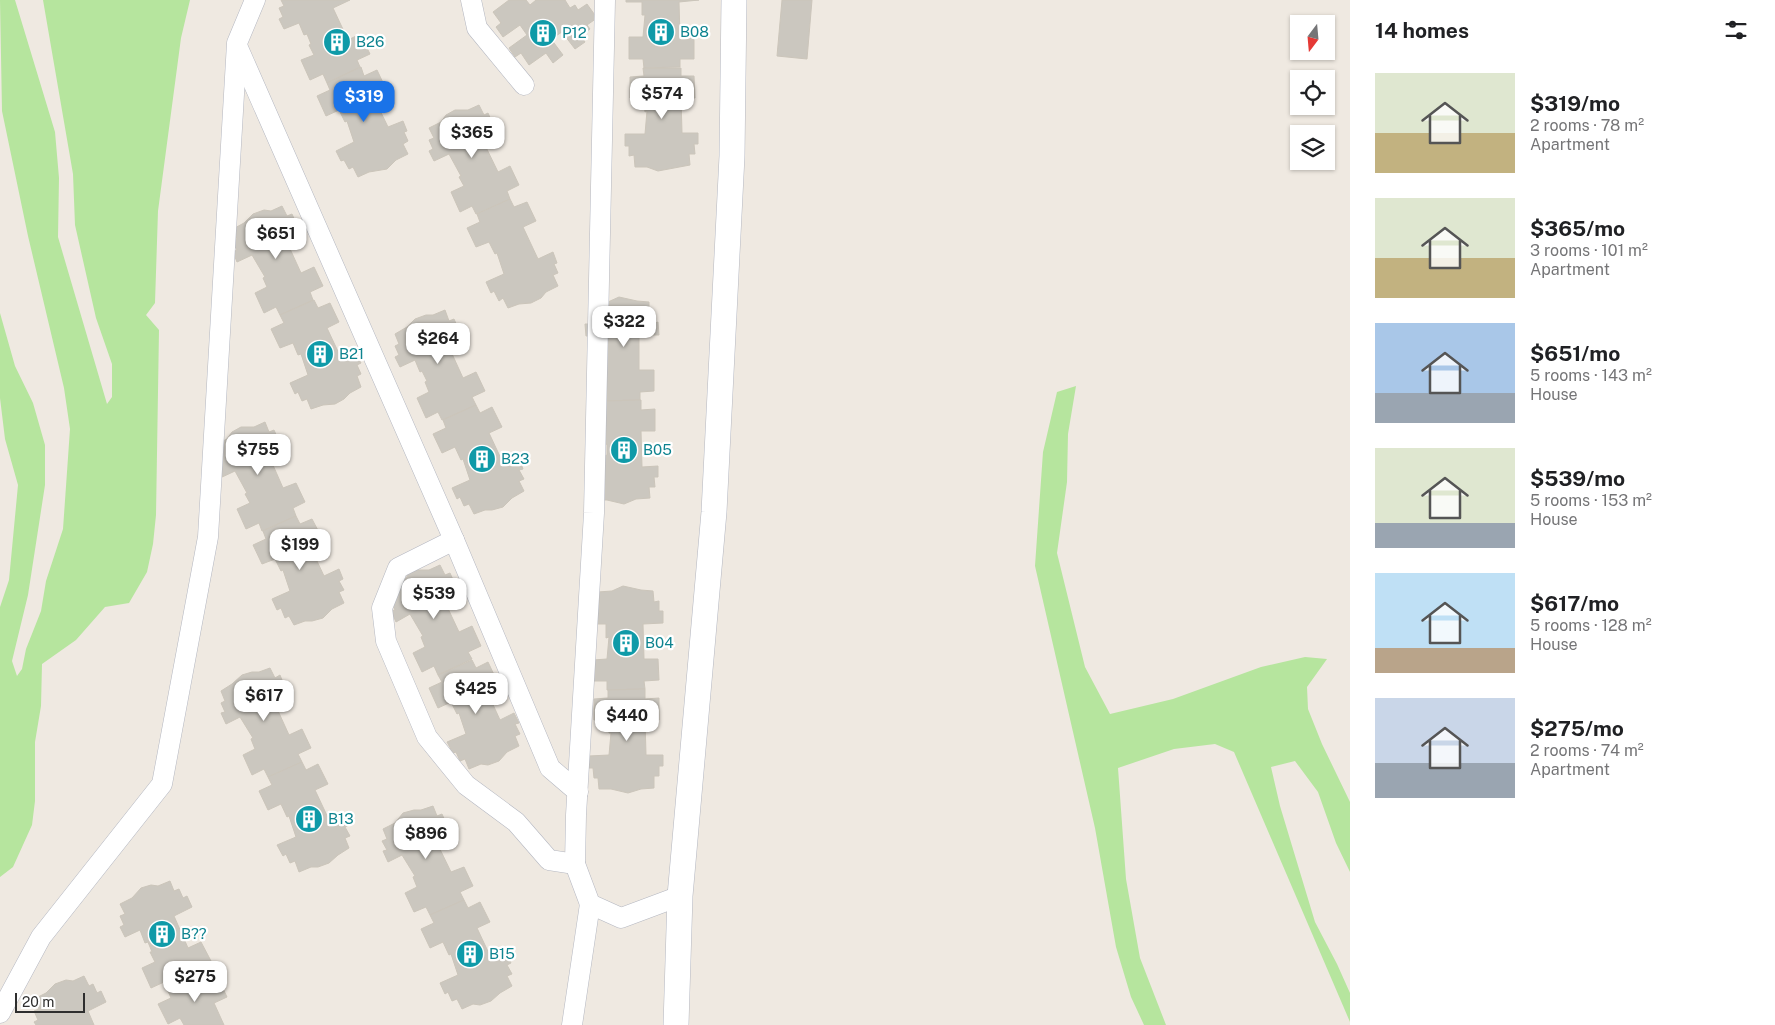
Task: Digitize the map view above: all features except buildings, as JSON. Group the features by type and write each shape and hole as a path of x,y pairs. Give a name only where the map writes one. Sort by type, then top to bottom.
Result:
{"street":[{"path":"0,1013 41,937 162,784 208,537 237,44 255,0"},
{"path":"471,0 476,28 524,85"},
{"path":"572,1025 590,904 575,864 594,513 605,0"},
{"path":"676,1025 680,896 714,512 732,156 734,0"},
{"path":"237,44 454,540 550,768 578,792"},
{"path":"454,540 398,568 382,608 386,641 427,737 466,785 516,822 549,860 575,864"},
{"path":"590,904 621,918 680,896"}],"green space":[{"path":"0,0 15,0 55,132 59,178 58,237 107,404 112,397 112,364 96,318 75,225 73,174 43,0 190,0 181,38 158,211 155,303 146,315 159,330 156,515 153,544 147,572 129,603 105,607 76,640 42,664 41,706 35,742 35,801 32,825 13,867 0,877 0,607 9,580 18,485 5,439 0,398 0,313 15,366 33,403 45,445 45,485 28,595 12,661 17,676 22,669 26,649 41,611 46,581 63,529 70,429 64,388 28,236 2,111"},
{"path":"1076,386 1068,434 1067,482 1057,553 1085,667 1110,714 1173,699 1261,667 1305,657 1327,659 1307,687 1308,709 1322,744 1350,802 1350,872 1336,843 1318,792 1295,761 1271,767 1280,806 1315,922 1350,993 1350,1022 1234,752 1215,744 1174,749 1118,768 1126,879 1140,958 1166,1025 1144,1025 1131,997 1116,947 1095,828 1035,566 1043,452 1057,392"}],"place":[{"name":"B08","path":"661,32"},
{"name":"P12","path":"543,33"},
{"name":"B26","path":"337,42"},
{"name":"B21","path":"320,354"},
{"name":"B05","path":"624,450"},
{"name":"B23","path":"482,459"},
{"name":"B04","path":"626,643"},
{"name":"B13","path":"309,819"},
{"name":"B??","path":"162,934"},
{"name":"B15","path":"470,954"}]}
